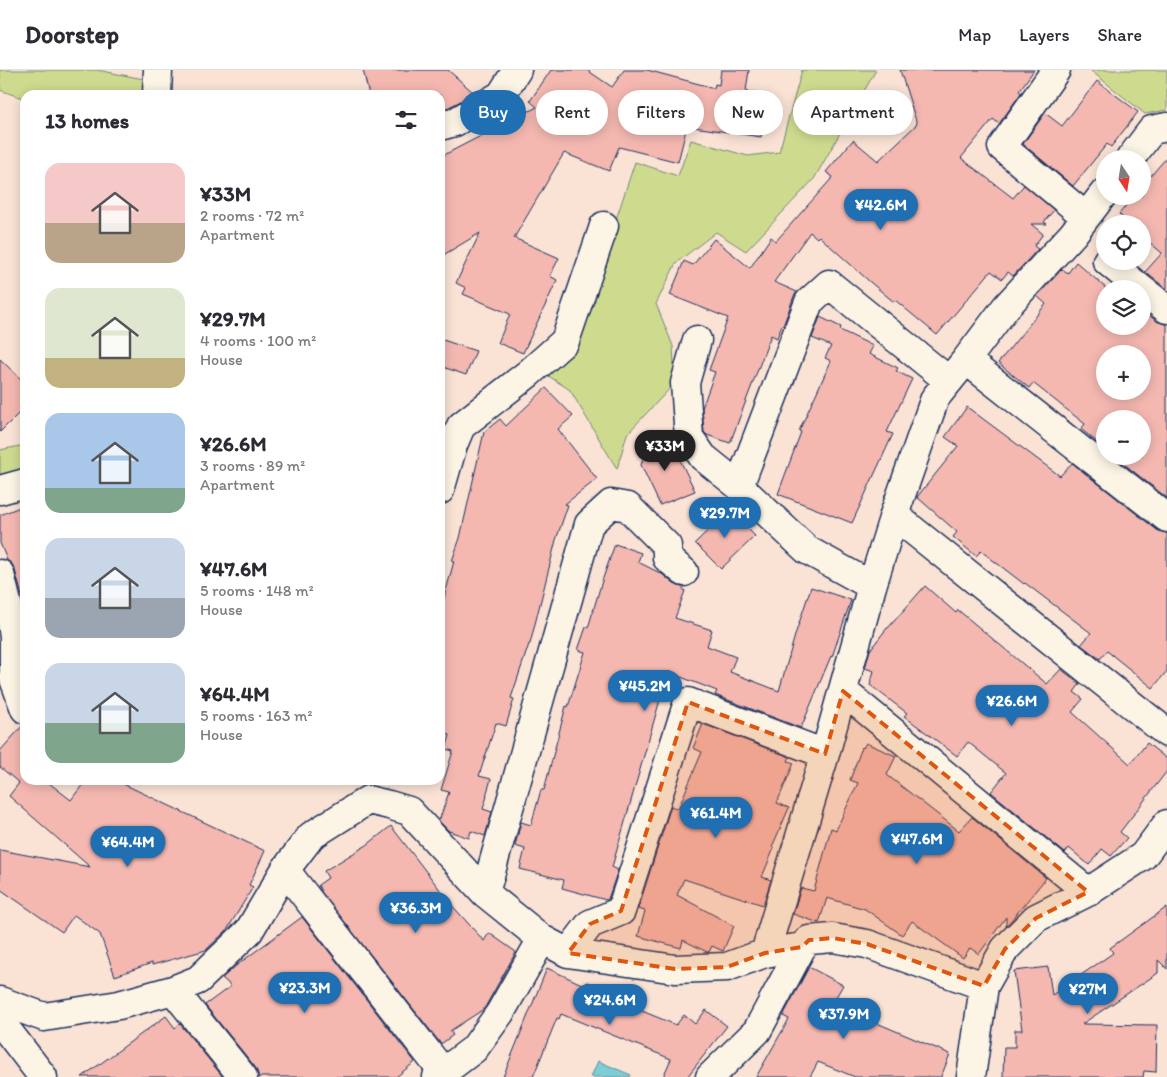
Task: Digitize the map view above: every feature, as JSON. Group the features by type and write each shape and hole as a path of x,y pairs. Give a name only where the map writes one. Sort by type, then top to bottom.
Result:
{"street":[{"path":"157,90 158,70"},
{"path":"445,125 455,122 500,95 516,70"},
{"path":"1056,70 1002,147 1079,225 1096,248"},
{"path":"1137,150 1152,130 1167,127"},
{"path":"765,953 825,754 872,586 894,515 935,398 1006,307 1096,203"},
{"path":"446,443 461,426 529,373 565,340 604,226"},
{"path":"1118,270 1130,280"},
{"path":"739,486 809,302 829,284 949,381"},
{"path":"1151,296 1167,309"},
{"path":"697,340 685,384 689,436 703,457 739,486 807,550 872,586"},
{"path":"966,360 1167,518"},
{"path":"0,490 20,484"},
{"path":"485,893 590,524 611,504 628,507 667,546 667,558 684,572"},
{"path":"894,515 1167,733"},
{"path":"0,574 12,623 20,638 14,679 20,695"},
{"path":"843,691 1088,892"},
{"path":"568,953 590,924 621,911 688,702 825,754"},
{"path":"380,785 389,805"},
{"path":"0,1001 44,1017 119,1005 173,990 198,980 249,931 285,870 311,836 368,800 408,811 485,893 542,939 568,953 675,969 727,967 765,953 802,947"},
{"path":"971,1077 984,986 1005,949 1036,918 1088,892 1143,856 1167,824"},
{"path":"285,870 440,1074 474,1049 500,1013 542,939"},
{"path":"710,1077 757,1031 802,947 809,940 834,938 867,944 984,986"},
{"path":"173,990 243,1077"},
{"path":"0,1021 43,1077"}],"highlighted area":[{"path":"843,691 1088,892 1036,918 1005,949 984,986 867,944 833,938 809,940 802,947 765,953 727,967 675,969 568,953 590,924 621,911 688,702 825,754"}],"green space":[{"path":"0,70 97,70 149,80 148,90 20,90 20,97 0,90"},
{"path":"802,70 876,70 865,90 796,90"},
{"path":"1090,70 1167,70 1167,110 1145,114"},
{"path":"793,102 793,135 839,135 814,179 746,251 716,232 676,263 656,304 673,346 675,383 627,434 617,469 570,390 547,375 574,346 635,162 678,176 691,140 748,156 779,152"},
{"path":"20,446 20,478 0,485 0,450"}],"water":[{"path":"598,1061 631,1075 630,1077 591,1077"}],"building":[{"path":"363,70 448,70 471,90 460,90 460,102 445,108 445,90 368,90"},
{"path":"551,70 587,70 612,87 624,70 647,70 714,88 715,84 719,85 721,70 749,70 746,90 714,90 714,130 704,129 704,90 618,90 618,135 685,135 678,162 619,147 609,171 564,153 514,238 559,258 550,276 557,280 523,353 498,343 510,314 463,294 466,288 456,283 480,233 445,254 445,154 483,135 526,135 526,113 536,108 536,135 608,135 608,90 537,90"},
{"path":"900,70 1034,70 1019,91 1021,93 999,124 993,119 961,158 1013,198 1024,185 1054,210 1044,222 1047,224 1031,224 1043,234 1034,246 1038,249 1013,276 1008,272 1002,279 991,271 937,335 870,282 819,236 817,238 810,232 774,282 797,292 777,338 771,335 730,443 707,435 704,432 702,408 715,372 709,370 728,318 670,295 684,261 693,265 714,239 750,268 771,237 776,241 833,177 826,172 853,140 878,161 905,135 913,135 913,128 917,124 913,111 913,90 906,90"},
{"path":"1097,81 1138,112 1111,147 1107,144 1102,150 1096,150 1096,158 1073,186 1023,144 1045,113 1062,126"},
{"path":"536,92 536,106 530,101"},
{"path":"1167,157 1167,289 1145,272 1151,270 1151,265 1162,253 1151,244 1151,215 1119,214 1126,205 1151,205 1151,176"},
{"path":"1076,262 1097,280 1096,335 1151,335 1151,317 1158,322 1167,324 1167,498 1125,465 1151,465 1151,410 1096,410 1096,442 1081,429 1085,424 1033,383 1029,388 998,363 1046,304 1037,296 1062,269 1068,273"},
{"path":"820,317 841,327 840,330 873,346 869,354 898,368 896,371 912,379 887,432 893,434 852,523 778,494 801,432 799,431 831,361 825,358 831,346 812,338"},
{"path":"445,341 476,351 466,375 445,368"},
{"path":"0,359 20,378 20,412 0,432"},
{"path":"546,388 573,416 558,429 597,479 565,504 568,505 556,540 530,644 511,698 514,699 506,726 496,723 479,776 491,779 483,809 492,812 485,836 471,831 469,838 449,831 439,821 449,792 441,790 443,785 445,785 445,777 453,751 446,749 450,735 445,734 445,594 484,432 500,419 506,426"},
{"path":"967,407 1060,476 1072,463 1157,530 1167,533 1167,671 1153,688 1107,651 1100,659 1081,645 1091,633 981,551 976,556 953,537 957,532 917,497 958,446 945,437"},
{"path":"652,432 681,462 695,491 660,505 641,465"},
{"path":"20,507 20,588 15,570 7,560 0,543 0,515"},
{"path":"729,510 755,536 721,569 695,543"},
{"path":"615,544 641,553 638,562 682,587 685,591 675,618 712,630 707,646 736,657 730,672 779,691 811,587 851,600 832,657 801,728 715,695 717,691 668,672 612,867 618,870 606,900 562,888 564,880 520,869 525,849 515,846 521,822 531,825 541,790 544,790 566,706 568,707 585,652 578,650 586,627 588,628"},
{"path":"925,586 956,613 958,610 1047,684 1061,669 1080,684 1074,692 1083,699 1072,712 1130,764 1147,743 1167,759 1167,771 1120,832 1127,838 1111,856 1102,849 1089,865 1069,848 1065,853 991,792 1006,773 968,742 957,756 904,716 907,713 870,685 874,671 865,668 870,650"},
{"path":"703,724 790,757 788,761 794,763 777,803 789,808 772,847 774,848 762,877 771,880 763,905 684,879 677,895 734,926 723,951 712,946 709,952 683,940 681,948 638,936 645,911 638,909 671,806 678,809 702,752 693,748"},
{"path":"20,728 20,785 52,785 71,800 82,785 126,785 265,851 249,885 253,887 227,930 206,950 152,965 152,963 115,976 100,934 74,915 62,932 0,889 0,850 90,867 9,796 19,783 0,767 0,751"},
{"path":"866,743 896,756 887,775 959,831 972,817 1046,878 1006,926 1006,917 979,954 970,948 963,958 912,921 902,935 865,909 827,898 819,923 793,914 801,888 814,891 831,828 836,830 858,783 850,780 862,747"},
{"path":"391,826 440,892 484,941 489,933 516,952 484,1009 450,1031 453,1035 441,1044 322,893 318,885 328,878 324,871 367,845"},
{"path":"1167,907 1167,969 1158,960 1158,973 1082,1024 1157,1025 1156,1072 1144,1071 1143,1077 1003,1077 1004,1047 1015,1047 1015,1030 1022,1030 1014,971 1048,967 1052,995 1113,953 1110,948"},
{"path":"302,917 415,1062 396,1077 258,1077 255,1067 205,1005 231,986 222,978"},
{"path":"809,967 843,985 832,1004 950,1054 941,1077 855,1077 818,1062 810,1077 756,1077 789,1019 783,1016"},
{"path":"547,968 586,986 587,982 633,1000 630,1006 676,1025 684,1015 695,1024 706,1010 727,1026 687,1077 663,1077 671,1059 561,1014 559,1019 557,1018 533,1077 503,1077"},
{"path":"166,1016 175,1028 180,1024 223,1077 82,1077"}]}
